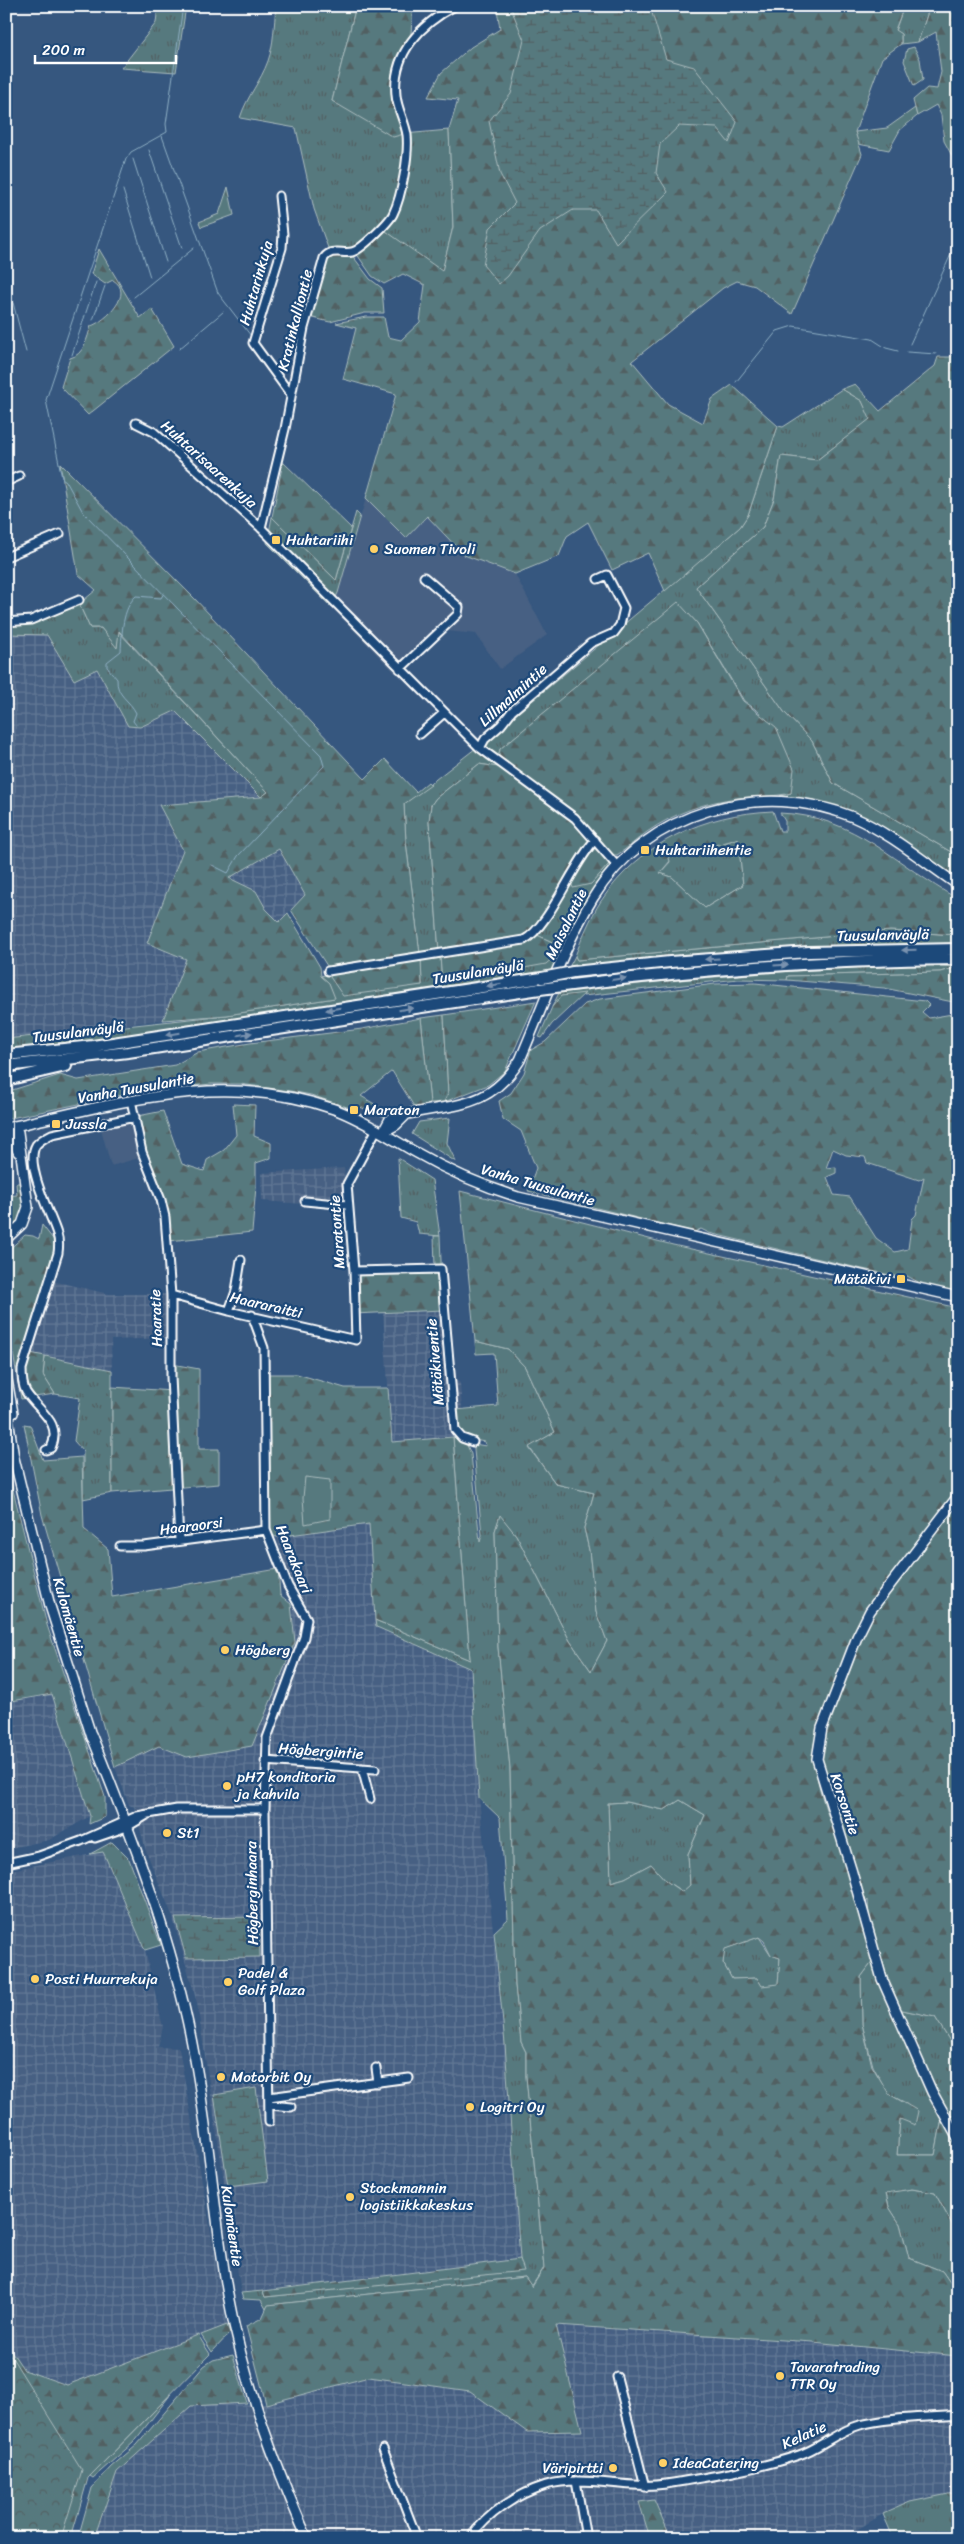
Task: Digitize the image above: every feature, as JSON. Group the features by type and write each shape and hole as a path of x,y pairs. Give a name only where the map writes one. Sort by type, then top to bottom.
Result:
{"highway":[{"name":"Tuusulanväylä","path":"6,1054 27,1054 93,1046 573,972 670,962 809,952 958,949"},
{"name":"Tuusulanväylä","path":"6,1066 128,1052 571,985 740,967 874,960 958,959"},
{"path":"6,1080 128,1052"}],"main road":[{"name":"Maisalantie","path":"380,1131 390,1119 471,1102 494,1092 509,1078 520,1060 585,912 601,886 618,866 662,830 689,817 719,807 748,802 775,801 824,808 865,823 958,885"},
{"name":"Vanha Tuusulantie","path":"9,1128 131,1100 215,1089 260,1091 297,1098 334,1109 380,1131 447,1170 488,1188 518,1197 958,1298"},
{"path":"7,1239 22,1224 28,1208 19,1155 9,1128"},
{"name":"Kulomäentie","path":"6,1374 8,1421"},
{"name":"Kulomäentie","path":"6,1404 26,1504 50,1606 106,1784 156,1912 179,1987 194,2053 222,2254 234,2322 271,2449 307,2538"},
{"name":"Korsontie","path":"958,1496 870,1611 857,1637 822,1728 817,1759 882,1979 932,2092 958,2139"}],"street":[{"name":"Kratinkalliontie","path":"262,528 304,328 324,258 330,253 352,252 360,248 387,223 397,204 407,146 396,95 400,59 419,33 442,12 455,6"},
{"name":"Huhtarinkuja","path":"279,196 283,234 282,248 254,343 291,394"},
{"name":"Huhtarisaarenkuja","path":"136,423 154,432 262,528"},
{"path":"6,482 19,476"},
{"path":"262,528 480,748 567,812 618,866"},
{"path":"6,557 60,534"},
{"name":"Lillmalmintie","path":"480,748 485,739 501,726 512,711 567,663 591,643 614,633 624,618 624,608 607,575 598,579"},
{"path":"400,669 458,614 459,608 424,577"},
{"path":"6,622 31,620 79,600"},
{"path":"420,734 444,713"},
{"path":"328,971 524,940 538,930 582,854 595,840"},
{"name":"Haaratie","path":"131,1100 142,1152 164,1211 170,1295 170,1376 180,1541"},
{"path":"46,1450 51,1448 54,1441 52,1422 26,1393 23,1385 22,1369 58,1253 57,1233 47,1212 36,1173 33,1156 35,1146 43,1138 52,1134 135,1117"},
{"name":"Maratontie","path":"356,1340 354,1271 347,1205 347,1184 380,1131"},
{"path":"306,1201 347,1205"},
{"path":"229,1311 236,1291 241,1260"},
{"name":"Mätäkiventie","path":"354,1271 441,1269 455,1430 462,1438 472,1442"},
{"name":"Haararaitti","path":"170,1295 229,1311 356,1340"},
{"name":"Haarakaari","path":"252,1315 264,1348 266,1530 288,1586 307,1619 304,1636 266,1738 265,1809"},
{"name":"Haaraorsi","path":"120,1546 180,1541 266,1530"},
{"name":"Högbergintie","path":"265,1761 375,1769"},
{"path":"362,1768 370,1799"},
{"path":"6,1863 39,1856 148,1814 178,1809 265,1809"},
{"name":"Högberginhaara","path":"265,1809 269,2122"},
{"path":"376,2068 378,2082"},
{"path":"269,2097 410,2078"},
{"path":"270,2105 291,2107"},
{"path":"617,2378 645,2487"},
{"name":"Kelatie","path":"470,2538 477,2527 500,2508 526,2493 547,2485 576,2481 645,2487 801,2455 859,2426 883,2421 958,2416"},
{"path":"384,2450 417,2538"},
{"path":"576,2481 586,2538"}],"shaded area":[{"path":"366,498 406,538 427,516 464,555 515,574 547,635 500,669 476,634 446,631 398,674 394,672 331,607 338,593"},
{"path":"6,634 47,635 74,679 97,669 129,726 140,727 175,710 261,797 159,805 183,850 147,943 186,959 163,1020 6,1039"},
{"path":"279,849 305,895 279,923 266,909 256,891 228,878"},
{"path":"131,1122 139,1158 111,1166 101,1129"},
{"path":"344,1168 346,1207 262,1201 261,1173"},
{"path":"53,1281 109,1294 167,1294 168,1338 111,1340 112,1370 30,1353"},
{"path":"443,1310 453,1379 460,1383 462,1409 451,1411 453,1437 392,1442 383,1313"},
{"path":"370,1524 376,1627 471,1669 479,1798 505,2044 520,2259 241,2293 197,2003 172,1915 146,1851 134,1807 129,1805 115,1767 159,1745 187,1757 252,1746 295,1642 291,1604 295,1592 276,1537"},
{"path":"52,1694 90,1816 49,1840 6,1849 6,1702"},
{"path":"103,1852 145,1950 163,2027 158,2047 179,2048 227,2325 67,2385 24,2370 6,2342 6,2112 10,2110 6,2097 6,1871"},
{"path":"556,2325 813,2342 958,2356 958,2492 910,2502 883,2514 843,2538 671,2538 653,2500 639,2503 650,2538 94,2538 117,2472 191,2405 266,2404 369,2377 470,2391 527,2432 582,2431"}],"green space":[{"path":"158,6 186,6 176,72 121,68 156,23"},
{"path":"276,6 356,6 332,101 404,134 449,130 453,227 442,272 380,227 352,251 328,248 314,209 296,128 240,118 270,55"},
{"path":"356,6 413,6 411,33 398,57 393,78 392,100 404,134 393,137 332,101"},
{"path":"491,6 904,6 895,30 901,34 901,44 882,58 855,132 862,154 792,314 755,286 737,281 723,288 632,361 668,404 703,423 712,399 732,385 778,426 748,515 740,527 665,591 648,553 612,570 588,522 567,536 559,556 515,574 464,555 427,516 406,538 366,498 396,394 343,379 356,328 336,323 366,317 384,317 388,337 401,340 420,322 425,285 403,274 384,284 372,276 356,253 383,229 442,271 453,227 449,130 458,100 428,97 441,73 471,47 500,29 497,9"},
{"path":"510,6 636,6 652,13 666,59 694,67 737,122 729,143 717,128 679,126 660,144 656,173 668,192 616,243 596,210 573,210 540,231 508,276 499,284 483,265 490,228 515,203 500,174 489,121 511,94 524,40"},
{"path":"904,6 930,6 918,42 901,44 901,34 895,31"},
{"path":"930,6 958,6 958,92 953,105 958,107 958,167 944,141 941,115 936,105 917,116 913,100 927,88 937,89 941,72 936,32 918,42"},
{"path":"914,47 920,59 923,80 914,86 904,61 907,49"},
{"path":"915,108 917,116 900,130 889,150 858,144 855,132 887,128"},
{"path":"228,187 234,215 201,227 199,222 219,214"},
{"path":"99,249 140,318 152,309 174,346 88,415 61,387 70,358 82,350 91,326 104,319 120,299 121,292 119,286 113,280 105,284 91,274"},
{"path":"334,255 352,255 370,279 382,288 384,313 365,313 330,322 309,317 325,262"},
{"path":"958,352 958,856 833,783 812,741 785,713 696,587 763,527 774,499 781,456 817,460 870,419 862,401 842,389 855,384 880,411 935,366 938,357 950,357"},
{"path":"842,389 862,401 871,419 817,460 781,456 774,499 763,527 696,587 785,713 812,741 833,783 958,856 958,878 890,832 847,810 814,801 780,796 791,793 759,712 744,701 697,623 678,603 500,749 498,760 486,749 489,737 740,527 748,515 778,426 783,427"},
{"path":"283,462 351,528 336,580 272,517"},
{"path":"60,463 194,598 365,779 385,759 416,792 428,782 431,785 404,804 406,842 420,954 329,969 291,910 305,895 279,849 229,878 256,891 266,909 279,922 288,913 320,967 321,976 329,983 335,998 227,1015 163,1020 186,959 147,943 183,850 159,805 261,797 268,792 119,631 117,648 101,628 90,628 79,604 96,590 78,574"},
{"path":"356,512 360,516 338,593 331,607 267,543 272,517 336,580"},
{"path":"678,602 697,623 743,701 776,727 794,769 791,793 725,800 691,809 657,825 617,855 613,855 575,813 498,760 500,749"},
{"path":"79,604 90,628 101,628 117,647 118,631 268,792 261,797 175,711 140,727 128,726 97,669 74,680 47,635 6,634 6,625 28,623"},
{"path":"476,748 498,767 479,764 436,798 431,805 429,822 439,952 420,954 406,842 404,804"},
{"path":"479,764 498,767 564,812 588,839 588,845 575,861 542,920 525,939 439,952 429,821 431,805 436,798"},
{"path":"773,811 780,831 785,831 785,821 780,813 807,816 831,823 874,844 958,899 958,935 890,931 577,960 575,956 586,928 601,901 617,880 635,862 655,847 676,835 699,825 747,813","holes":["738,838 743,885 705,908 672,877 660,873 670,861 667,853 713,845"]},
{"path":"738,838 743,885 705,908 672,877 660,873 670,862 667,853 713,845"},
{"path":"593,846 601,852 609,864 591,884 573,888 570,879"},
{"path":"609,864 609,871 591,892 577,917 556,970 88,1041 6,1049 6,1039 227,1015 334,998 329,983 321,976 331,973 422,985 421,958 440,956 442,983 559,945 537,935 570,879 591,884"},
{"path":"890,931 958,935 958,944 909,944 763,951 568,969 575,956 577,960"},
{"path":"537,935 559,945 555,956 546,964 442,983 440,956 520,943"},
{"path":"421,958 422,985 343,996 330,977 331,973"},
{"path":"923,965 958,967 940,972 788,976 787,980 738,979 583,996 584,994 561,996 552,1007 559,993 741,975"},
{"path":"958,967 958,1003 884,988 787,980 788,976 940,972"},
{"path":"755,983 925,1001 929,1005 922,1012 929,1018 958,1013 958,1292 924,1285 907,1276 895,1276 858,1268 709,1233 701,1229 694,1232 528,1191 536,1168 521,1131 503,1119 499,1101 511,1093 524,1073 531,1050 545,1042 585,1004 600,999 715,984","holes":["833,1149 846,1155 865,1157 867,1163 919,1180 924,1177 916,1215 912,1219 908,1249 895,1252 876,1238 850,1197 834,1195 827,1177 836,1173 836,1167 826,1168"]},
{"path":"585,993 552,1024 542,1038 539,1037 552,1007 561,996"},
{"path":"536,1001 505,1071 488,1085 444,1102 448,1094 444,1015"},
{"path":"444,1015 448,1094 444,1102 430,1103 421,1018"},
{"path":"421,1018 430,1103 415,1108 392,1071 361,1096 388,1112 403,1107 405,1111 387,1118 360,1107 350,1108 311,1095 240,1084 211,1084 142,1091 6,1119 6,1092 60,1075 78,1080 175,1065 198,1052 250,1043 362,1029"},
{"path":"233,1104 255,1105 254,1136 271,1143 271,1158 256,1163 252,1232 169,1241 167,1208 144,1152 138,1116 163,1111 182,1164 204,1171 207,1160 224,1150 236,1135"},
{"path":"450,1118 447,1143 456,1162 412,1134 419,1122"},
{"path":"398,1158 432,1180 440,1236 419,1234 416,1222 401,1218"},
{"path":"16,1183 21,1183 23,1206 21,1218 6,1234 6,1196 17,1195"},
{"path":"460,1191 673,1245 958,1308 958,1495 875,1595 861,1620 814,1744 820,1790 850,1877 873,1961 861,1977 862,2024 872,2066 889,2094 918,2111 915,2125 900,2119 897,2155 935,2155 942,2119 958,2149 958,2235 935,2193 912,2189 886,2193 889,2207 900,2224 909,2258 942,2271 958,2294 958,2356 813,2342 556,2325 582,2431 527,2432 470,2391 369,2377 266,2404 246,2326 262,2318 268,2305 525,2277 532,2287 544,2268 526,2076 526,2052 521,2042 515,1985 510,1768 498,1647 495,1531 500,1515 516,1535 570,1641 591,1671 607,1641 596,1612 589,1550 584,1528 594,1493 556,1484 529,1447 555,1432 525,1367 508,1349 475,1341","holes":["680,1800 705,1815 688,1854 690,1885 682,1892 666,1881 651,1864 625,1878 611,1882 608,1803 626,1802 664,1810","759,1937 764,1941 771,1955 780,1958 778,1984 762,1986 757,1978 732,1979 723,1963 725,1949"]},
{"path":"42,1225 56,1243 30,1353 45,1356 43,1375 55,1394 21,1399 6,1313 6,1252 25,1235 39,1239"},
{"path":"434,1236 440,1236 443,1310 353,1314 351,1269 435,1267"},
{"path":"475,1341 508,1349 525,1367 555,1432 529,1448 556,1484 594,1493 584,1528 589,1550 596,1612 607,1641 591,1671 570,1641 516,1535 500,1516 495,1531 498,1647 510,1768 515,1985 521,2042 526,2052 526,2076 544,2268 531,2287 525,2277 269,2305 266,2309 261,2300 243,2299 241,2293 263,2291 265,2297 523,2270 520,2259 505,2044 494,1932 508,1919 500,1818 479,1798 471,1669 376,1627 375,1620 470,1660 453,1437 465,1441 471,1454 480,1542 482,1535 474,1444 486,1446 485,1442 470,1439 462,1434 459,1430 456,1410 498,1406 494,1353 476,1354"},
{"path":"45,1356 112,1370 112,1493 83,1499 83,1451 74,1441 80,1398 55,1394 43,1375"},
{"path":"172,1364 199,1369 199,1449 219,1449 219,1484 112,1493 112,1387 173,1391"},
{"path":"264,1374 297,1374 345,1388 388,1388 392,1442 453,1437 470,1660 375,1620 369,1524 276,1537 271,1534"},
{"path":"24,1424 30,1425 43,1460 82,1457 84,1529 108,1549 112,1597 278,1569 280,1595 291,1604 295,1642 252,1746 187,1757 159,1746 115,1767 42,1515"},
{"path":"6,1462 47,1625 105,1797 105,1817 89,1824 90,1816 52,1694 6,1702"},
{"path":"305,1477 330,1480 330,1519 305,1524 303,1498"},
{"path":"958,1498 958,2054 935,2017 898,2009 878,1956 871,1928 868,1900 865,1904 828,1788 819,1751 822,1734 871,1614"},
{"path":"680,1800 705,1815 688,1854 690,1885 683,1892 666,1881 651,1864 625,1878 611,1882 608,1803 626,1802 664,1810"},
{"path":"112,1842 129,1859 161,1945 145,1950 103,1852 90,1854"},
{"path":"259,1917 260,1957 186,1958 175,1918"},
{"path":"759,1937 771,1955 780,1958 778,1984 762,1987 757,1978 732,1979 723,1963 724,1949"},
{"path":"873,1961 902,2037 942,2119 935,2155 897,2155 900,2119 906,2103 888,2094 873,2066 862,2024 861,1977"},
{"path":"898,2009 935,2017 958,2054 958,2135 920,2060"},
{"path":"256,2088 268,2181 228,2186 214,2095"},
{"path":"912,2189 935,2193 958,2235 958,2294 942,2271 909,2258 900,2224 889,2207 886,2192"},
{"path":"520,2259 524,2271 265,2297 263,2291"},
{"path":"227,2325 230,2333 212,2352 201,2335"},
{"path":"198,2335 210,2354 88,2478 71,2538 6,2538 6,2343 24,2370 67,2385"},
{"path":"6,2348 82,2470 61,2538 6,2538"},
{"path":"233,2355 247,2403 191,2406 117,2472 94,2538 78,2538 92,2488 111,2467 137,2445 204,2366 213,2360"},
{"path":"171,2394 133,2443 93,2478 90,2476"},
{"path":"958,2492 958,2538 888,2538 892,2535 883,2514 910,2502"},
{"path":"654,2500 671,2538 650,2538 639,2502"}],"waterway":[{"path":"183,6 166,124 167,132 131,152 126,159 46,400 62,478 66,481 83,512 321,755 324,766 238,856 228,873 212,865"},
{"path":"162,136 218,293 251,336"},
{"path":"149,150 182,248"},
{"path":"133,159 166,262"},
{"path":"123,190 150,277"},
{"path":"910,344 958,239"},
{"path":"134,297 194,248"},
{"path":"10,262 12,299 26,352"},
{"path":"72,355 96,282"},
{"path":"93,320 105,286"},
{"path":"179,349 223,312"},
{"path":"736,382 777,331 793,326 872,339 886,348 898,351"},
{"path":"907,352 936,354"},
{"path":"136,725 133,721 136,713 121,694 117,685 117,679 107,667 107,662 121,651 125,614 131,601 136,596 161,598 164,593"}],"place":[{"name":"Huhtariihi","path":"276,540"},
{"name":"Suomen Tivoli","path":"374,549"},
{"name":"Huhtariihentie","path":"645,850"},
{"name":"Maraton","path":"354,1110"},
{"name":"Jussla","path":"56,1124"},
{"name":"Mätäkivi","path":"901,1279"},
{"name":"Högberg","path":"225,1650"},
{"name":"pH7 konditoria ja kahvila","path":"227,1786"},
{"name":"St1","path":"167,1833"},
{"name":"Posti Huurrekuja","path":"35,1979"},
{"name":"Padel & Golf Plaza","path":"228,1982"},
{"name":"Motorbit Oy","path":"221,2077"},
{"name":"Logitri Oy","path":"470,2107"},
{"name":"Stockmannin logistiikkakeskus","path":"350,2197"},
{"name":"Tavaratrading TTR Oy","path":"780,2376"},
{"name":"IdeaCatering","path":"663,2463"},
{"name":"Väripirtti","path":"613,2468"}]}
